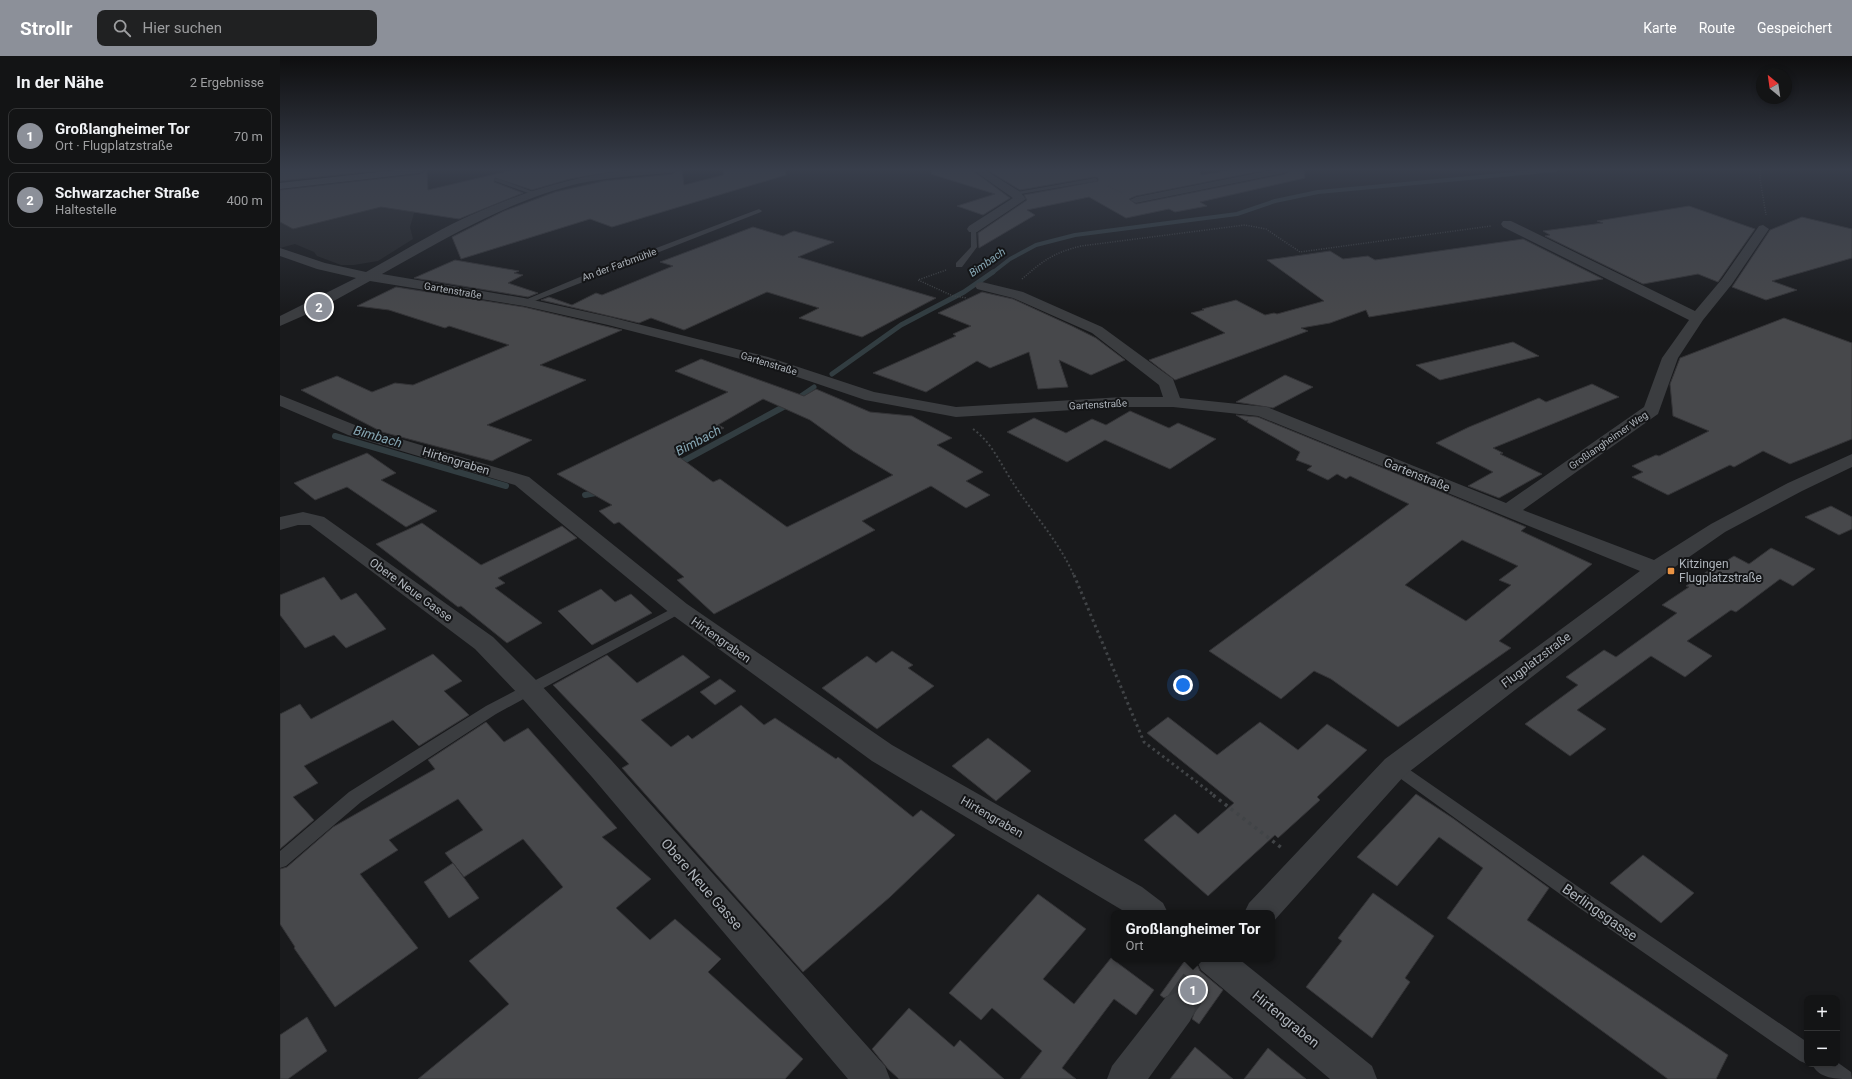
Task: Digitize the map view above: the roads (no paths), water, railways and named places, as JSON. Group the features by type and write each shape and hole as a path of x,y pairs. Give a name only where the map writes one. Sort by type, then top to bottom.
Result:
{"street":[{"path":"280,322 316,305 475,218"},
{"path":"973,229 991,218"},
{"path":"1507,224 1697,318"},
{"name":"Großlangheimer Weg","path":"1508,511 1652,410 1670,358 1697,318 1727,281 1747,250 1763,230"},
{"name":"Gartenstraße","path":"280,252 322,266 367,276 524,302 649,330 762,360 871,396 956,412 1122,402 1174,402 1261,411 1656,569"},
{"path":"982,286 1018,295 1097,330 1126,350 1167,383 1174,402"},
{"name":"Hirtengraben","path":"280,400 354,431 522,481 679,609 882,754 1130,897 1148,910"},
{"name":"Flugplatzstraße","path":"1263,910 1395,767 1656,569 1718,528 1795,487 1852,460"},
{"name":"Obere Neue Gasse","path":"280,524 297,519 310,518 317,521 484,643 530,690 608,775 872,1079"},
{"name":"Hirtengraben","path":"1212,962 1359,1079"},
{"path":"1125,1079 1178,1009"}],"lane":[{"name":"An der Farbmühle","path":"524,302 612,266 744,218"},
{"path":"959,265 974,247 973,229"},
{"path":"280,861 355,797 491,710 679,609"},
{"name":"Berlingsgasse","path":"1395,767 1584,901 1804,1052"},
{"path":"1826,1067 1844,1079"}],"waterway":[{"name":"Bimbach","path":"992,273 1010,259 1036,245 1075,235 1208,218"},
{"name":"Bimbach","path":"832,374 901,325 964,292 993,272"},
{"name":"Bimbach","path":"786,406 814,387"},
{"name":"Bimbach","path":"676,465 787,405"},
{"name":"Bimbach","path":"335,436 506,486"},
{"name":"Bimbach","path":"585,495 601,492"}],"tunnel":[{"path":"1178,1009 1205,971"}],"place":[{"name":"Schwarzacher Straße","path":"319,307"},
{"name":"Kitzingen Flugplatzstraße","path":"1671,571"},
{"name":"Großlangheimer Tor","path":"1193,990"}]}
